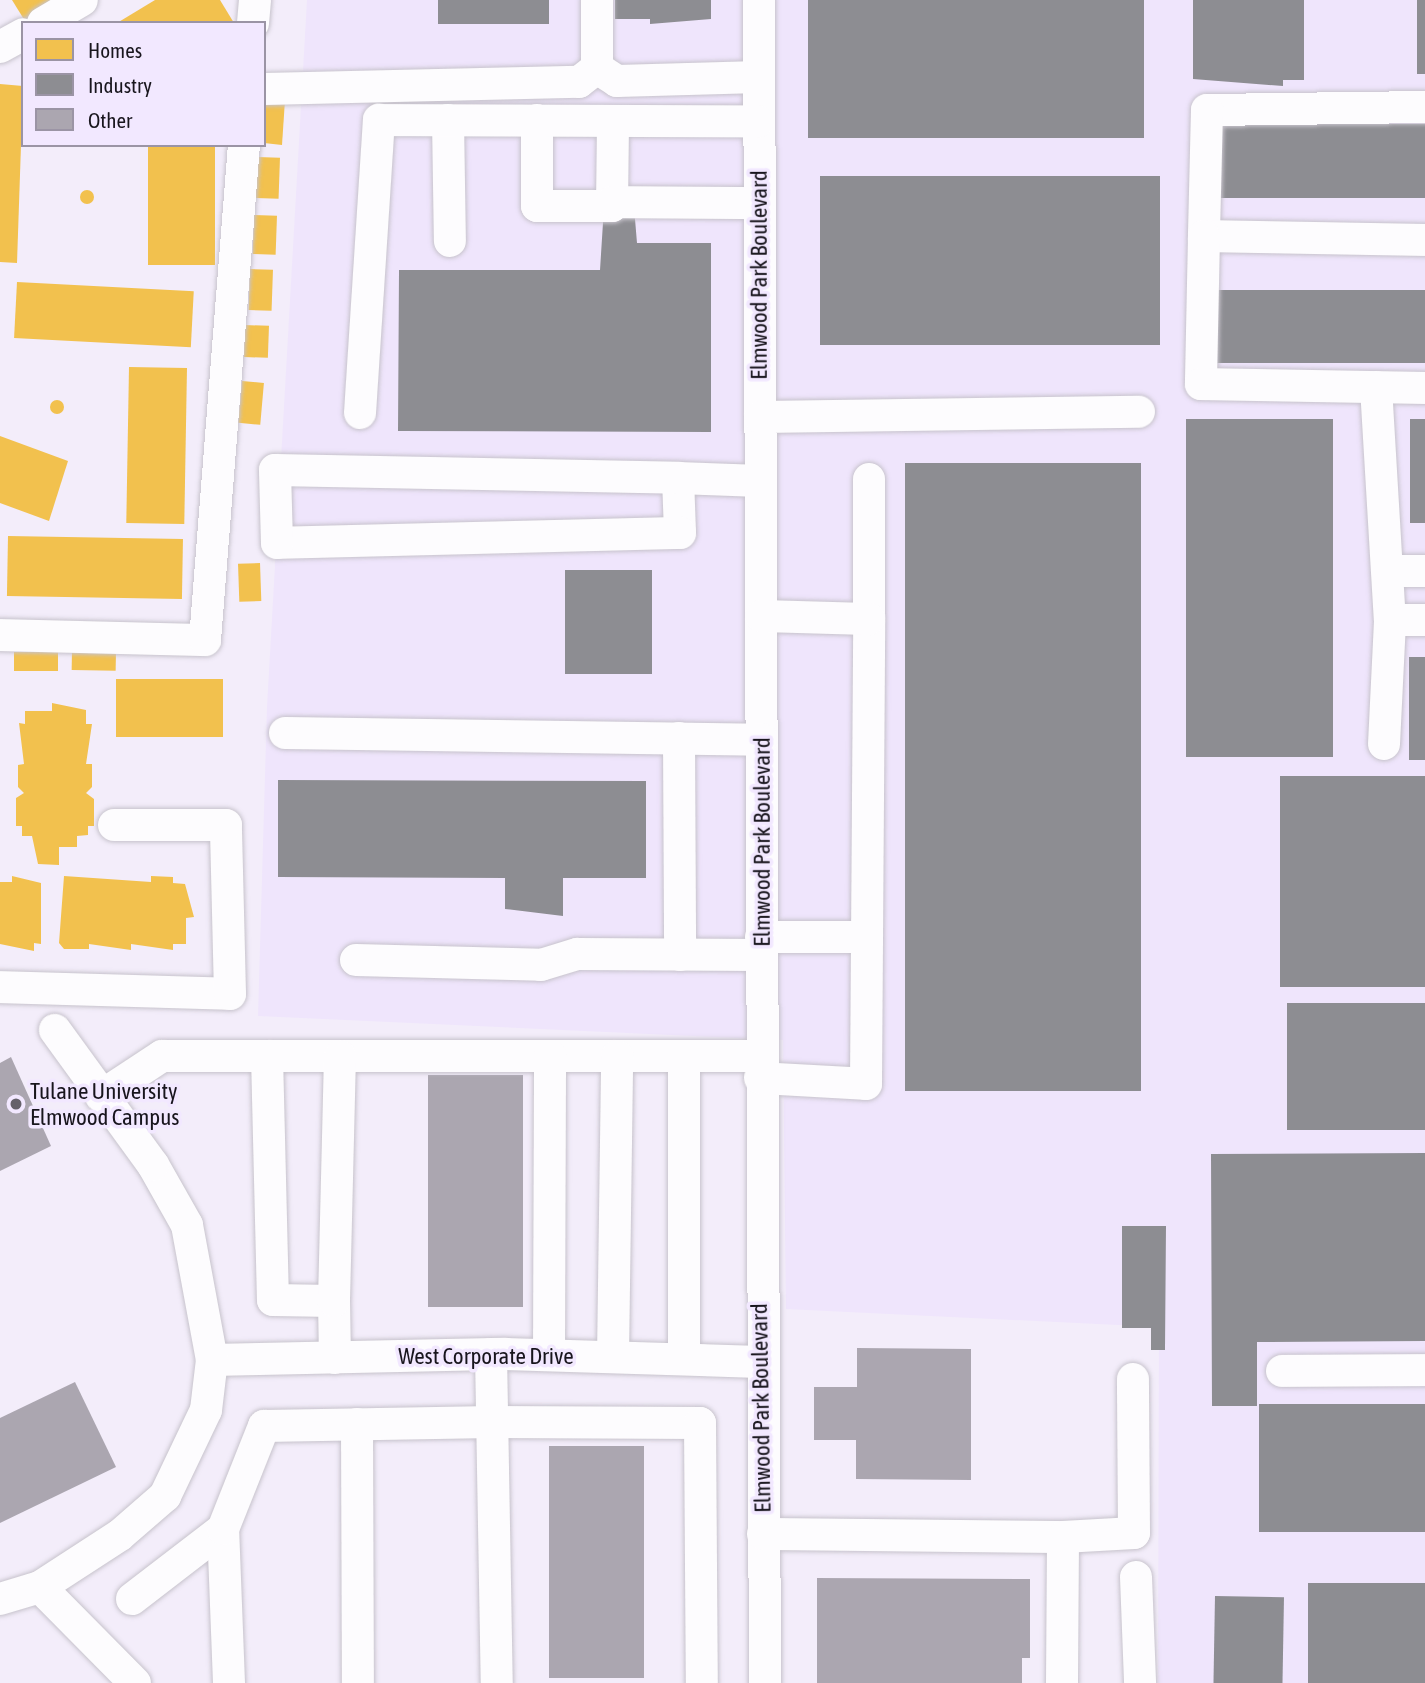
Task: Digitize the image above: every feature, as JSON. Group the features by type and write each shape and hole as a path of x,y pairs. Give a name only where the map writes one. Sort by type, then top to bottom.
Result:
{"street":[{"path":"46,21 82,0"},
{"path":"253,21 255,0"},
{"path":"597,0 597,68"},
{"name":"Elmwood Park Boulevard","path":"759,0 762,740 760,1362 765,1683"},
{"path":"0,47 21,35"},
{"path":"597,68 617,81 759,77"},
{"path":"266,89 579,82 597,68"},
{"path":"1425,107 1207,110 1201,384 1425,388"},
{"path":"360,413 379,120 758,121"},
{"path":"448,120 450,241"},
{"path":"537,120 537,206 612,202 758,203"},
{"path":"612,202 613,121"},
{"path":"0,635 205,639 244,147"},
{"path":"1204,236 1425,240"},
{"path":"1376,387 1390,620 1384,744"},
{"path":"760,417 1139,412"},
{"path":"678,478 680,533 277,542 275,470 678,478 760,481"},
{"path":"101,1096 162,1056 684,1056 866,1084 869,479"},
{"path":"1388,571 1425,572"},
{"path":"761,616 869,619"},
{"path":"1390,620 1425,620"},
{"path":"285,733 762,740"},
{"path":"679,738 680,955"},
{"path":"0,987 230,994 226,825 114,825"},
{"path":"355,960 541,965 577,954 680,955 865,937"},
{"path":"0,1599 40,1587 120,1535 165,1496 206,1410 212,1360 187,1225 153,1165 55,1030"},
{"path":"267,1056 273,1300 334,1301"},
{"path":"335,1358 340,1056"},
{"path":"550,1056 550,1355"},
{"path":"614,1357 617,1056"},
{"path":"684,1056 684,1359"},
{"path":"491,1354 496,1683"},
{"name":"West Corporate Drive","path":"212,1360 491,1354 760,1362"},
{"path":"1282,1371 1425,1370"},
{"path":"763,1534 1063,1537 1134,1533 1133,1379"},
{"path":"229,1683 223,1529 264,1426 493,1422 700,1423 702,1683"},
{"path":"357,1424 358,1683"},
{"path":"132,1599 223,1529"},
{"path":"1062,1683 1063,1537"},
{"path":"1136,1577 1140,1683"},
{"path":"40,1587 135,1683"}],"shaded area":[{"path":"307,0 1425,0 1425,1683 1158,1683 1159,1327 786,1309 783,1040 258,1016 267,707"}],"building: Homes":[{"path":"12,0 60,0 25,21"},
{"path":"155,0 220,0 233,21 120,21"},
{"path":"0,84 21,86 21,145 17,263 0,262"},
{"path":"266,98 285,100 282,145 266,143"},
{"path":"148,147 215,147 215,265 148,265"},
{"path":"257,157 280,158 279,199 256,198"},
{"path":"84,190 90,190 94,197 90,204 84,204 80,200 80,194"},
{"path":"254,215 277,216 276,255 253,254"},
{"path":"250,269 273,270 272,311 249,310"},
{"path":"17,282 194,291 191,347 14,338"},
{"path":"245,325 269,326 268,358 244,357"},
{"path":"129,367 187,368 184,524 126,523"},
{"path":"242,381 264,383 260,425 238,423"},
{"path":"54,400 60,400 64,407 60,414 54,414 50,410 50,404"},
{"path":"0,436 68,461 49,521 0,503"},
{"path":"8,536 183,539 182,599 7,596"},
{"path":"260,563 261,601 239,602 238,564"},
{"path":"72,650 116,651 116,671 72,670"},
{"path":"14,652 58,652 58,671 14,671"},
{"path":"116,679 223,679 223,737 116,737"},
{"path":"52,703 86,710 86,724 92,724 86,764 92,764 92,787 86,793 94,799 94,826 88,826 88,835 77,836 77,847 59,847 59,865 38,864 32,836 22,836 22,826 16,826 16,798 24,793 18,787 18,765 24,764 19,723 25,724 25,711 52,711"},
{"path":"12,876 41,883 41,944 34,943 34,951 0,944 0,882 12,882"},
{"path":"64,876 151,882 151,876 173,877 173,883 185,884 194,917 186,918 186,944 173,944 173,950 131,944 131,950 89,944 89,949 64,949 59,943"}],"building: Industry":[{"path":"438,0 549,0 549,24 438,24"},
{"path":"615,0 711,0 711,19 650,24 650,19 615,19"},
{"path":"808,0 1144,0 1144,138 808,138"},
{"path":"1193,0 1304,0 1304,80 1283,80 1283,86 1193,79"},
{"path":"1417,0 1425,0 1425,74 1417,74"},
{"path":"1215,124 1425,124 1425,198 1215,198"},
{"path":"820,176 1160,176 1160,345 820,345"},
{"path":"604,207 634,207 637,243 711,243 711,432 398,431 399,270 600,270"},
{"path":"1216,290 1425,290 1425,363 1216,363"},
{"path":"1186,419 1333,419 1333,757 1186,757"},
{"path":"1410,419 1425,419 1425,523 1410,523"},
{"path":"905,463 1141,463 1141,1091 905,1091"},
{"path":"565,570 652,570 652,674 565,674"},
{"path":"1409,657 1425,657 1425,760 1409,760"},
{"path":"1280,776 1425,776 1425,987 1280,987"},
{"path":"278,780 646,781 646,878 563,878 563,916 505,909 505,878 278,877"},
{"path":"1287,1003 1425,1003 1425,1130 1287,1130"},
{"path":"1425,1153 1425,1341 1257,1342 1257,1406 1212,1406 1211,1154"},
{"path":"1122,1226 1166,1226 1165,1350 1151,1350 1151,1328 1122,1328"},
{"path":"1259,1404 1425,1404 1425,1532 1259,1532"},
{"path":"1308,1583 1425,1583 1425,1683 1308,1683"},
{"path":"1215,1596 1284,1597 1282,1683 1213,1683"}],"building: Other":[{"name":"Tulane University Elmwood Campus","path":"11,1057 51,1146 0,1171 0,1063"},
{"path":"428,1075 523,1075 523,1307 428,1307"},
{"path":"857,1348 971,1349 971,1480 856,1479 856,1440 814,1440 814,1387 857,1387"},
{"path":"75,1382 116,1467 0,1523 0,1418"},
{"path":"549,1446 644,1446 644,1678 549,1678"},
{"path":"817,1578 1030,1579 1030,1658 1022,1658 1022,1683 817,1683"}],"place":[{"name":"Tulane University Elmwood Campus","path":"16,1104"}]}
